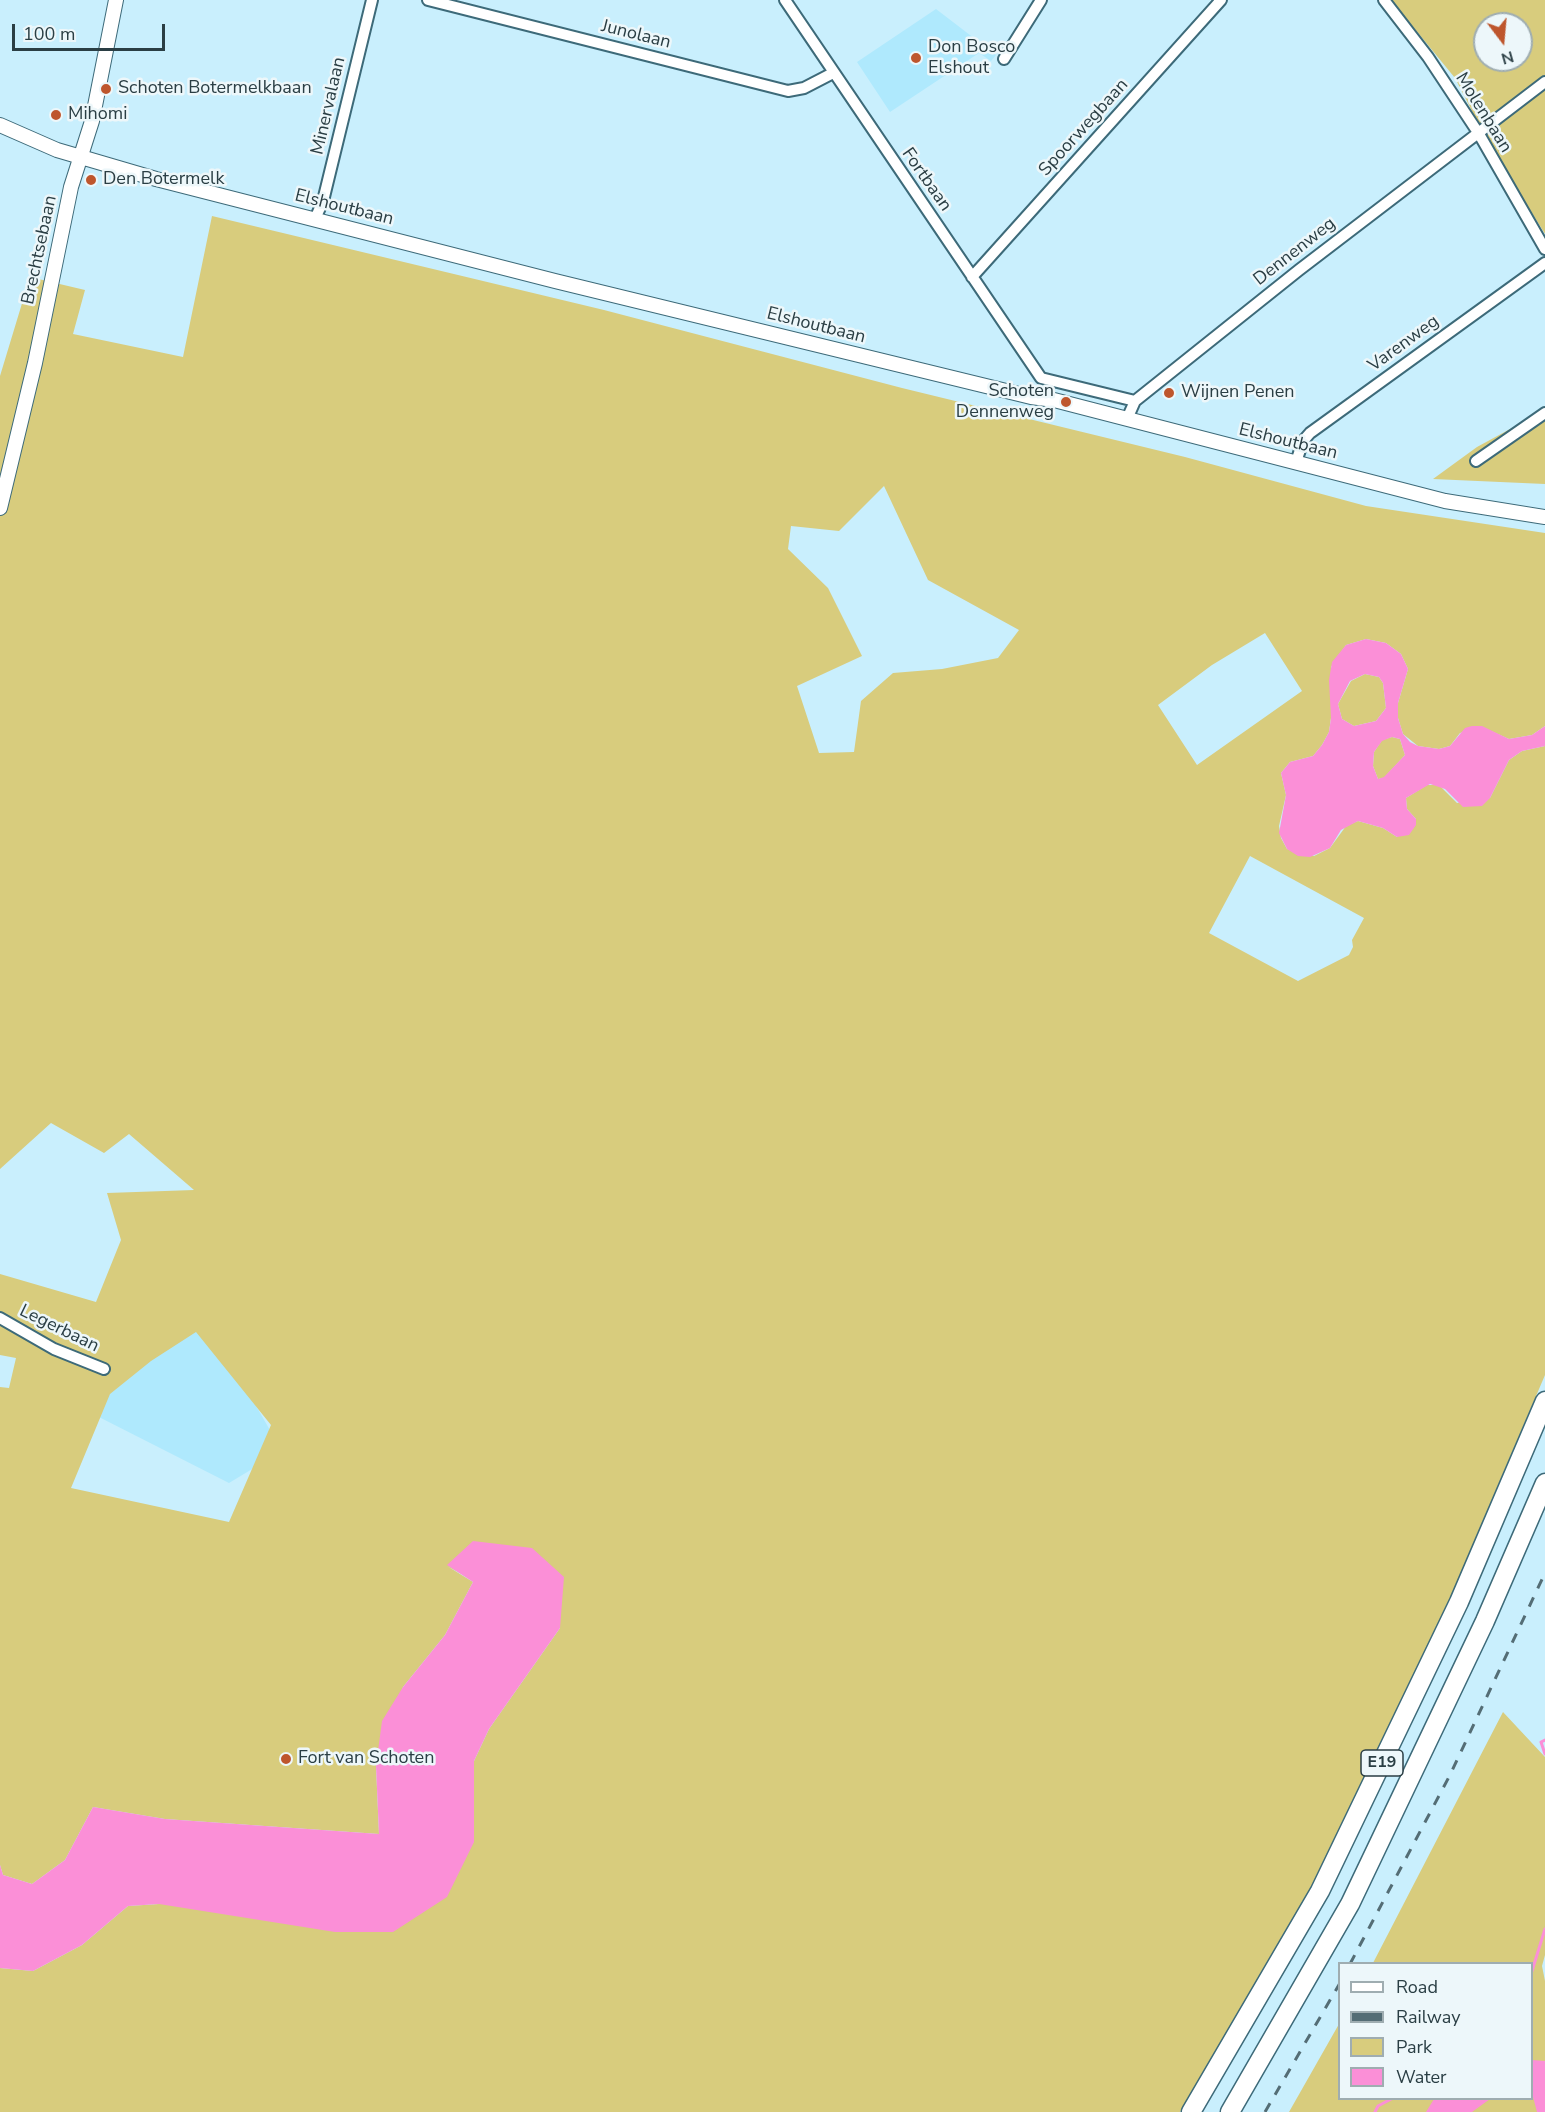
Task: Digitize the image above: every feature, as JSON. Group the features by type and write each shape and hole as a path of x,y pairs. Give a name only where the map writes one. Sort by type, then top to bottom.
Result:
{"highway":[{"name":"E19","path":"1191,2112 1320,1891 1459,1602 1545,1401"},
{"name":"E19","path":"1230,2112 1350,1904 1485,1621 1545,1483"}],"main road":[{"name":"Brechtsebaan","path":"0,508 35,363 71,188 92,121 116,0"},
{"name":"Elshoutbaan","path":"0,125 33,140 81,157 315,219 1454,502 1545,517"}],"street":[{"name":"Minervalaan","path":"315,219 323,201 372,0"},
{"name":"Junolaan","path":"428,0 788,91 804,88 833,73"},
{"name":"Fortbaan","path":"785,0 1041,378 1135,401"},
{"path":"1004,59 1041,0"},
{"name":"Spoorwegbaan","path":"972,277 1221,0"},
{"name":"Molenbaan","path":"1384,0 1428,57 1479,134 1545,249"},
{"name":"Dennenweg","path":"1135,401 1299,270 1545,82"},
{"name":"Varenweg","path":"1296,462 1303,441 1310,433 1545,263"},
{"path":"1127,420 1135,401"},
{"path":"1476,461 1545,413"},
{"name":"Legerbaan","path":"0,1318 54,1349 104,1369"}],"shaded area":[{"name":"Don Bosco Elshout","path":"936,9 996,55 991,61 979,53 890,112 857,62"},
{"path":"199,1327 233,1366 282,1451 229,1483 93,1414 103,1391"}],"green space":[{"path":"1391,0 1545,0 1545,234 1489,144 1455,78"},
{"path":"212,216 604,310 902,388 1185,457 1366,506 1545,533 1545,726 1532,735 1509,739 1482,727 1460,733 1450,746 1439,749 1418,746 1403,734 1398,718 1398,703 1408,669 1401,654 1386,643 1366,639 1346,645 1331,667 1331,718 1329,732 1322,745 1313,756 1290,762 1281,773 1286,795 1279,826 1281,838 1287,849 1314,856 1330,848 1346,826 1358,821 1383,828 1397,837 1416,819 1407,809 1406,798 1427,785 1439,785 1457,803 1490,798 1509,760 1522,751 1545,746 1545,1375 1450,1598 1311,1887 1180,2112 0,2112 0,1968 33,1971 82,1945 128,1906 159,1904 474,1842 474,1761 489,1729 560,1628 447,1566 473,1582 445,1635 403,1687 376,1766 379,1834 165,1819 93,1807 65,1860 32,1884 3,1875 0,1865 0,1387 9,1388 16,1358 0,1355 0,1274 96,1302 121,1240 107,1193 194,1190 129,1134 104,1153 51,1123 0,1169 0,376 30,277 85,290 73,334 183,357","holes":["884,486 928,580 1019,630 998,658 942,669 893,673 861,701 854,752 819,753 797,686 862,656 828,588 788,549 791,526 839,531","1265,633 1302,691 1197,765 1158,705 1212,665","1250,856 1364,918 1352,940 1353,947 1349,955 1298,981 1209,933","196,1332 271,1425 229,1522 71,1488 110,1394 151,1361"]},
{"path":"1545,410 1545,484 1433,479 1477,447"},
{"path":"1365,674 1379,677 1383,683 1386,708 1376,721 1354,726 1342,719 1338,704 1351,681"},
{"path":"1392,737 1400,739 1405,755 1384,778 1378,779 1373,766 1374,752 1382,740"},
{"path":"1503,1712 1545,1757 1545,1955 1542,1966 1545,1981 1545,2112 1289,2112 1338,2026 1338,2100 1533,2100 1533,1962 1374,1962"}],"water":[{"path":"1366,639 1386,643 1401,654 1408,669 1398,703 1398,718 1403,734 1410,742 1418,746 1439,749 1450,746 1465,728 1472,726 1482,726 1509,739 1532,735 1545,726 1545,746 1522,751 1509,760 1490,798 1482,806 1463,807 1445,789 1430,784 1406,798 1407,809 1416,819 1416,825 1409,835 1397,837 1383,828 1358,821 1341,830 1330,848 1310,857 1298,856 1287,849 1279,833 1286,795 1281,773 1290,762 1313,756 1329,732 1331,718 1329,680 1332,662 1346,645","holes":["1365,674 1379,677 1383,683 1386,708 1376,721 1354,726 1342,719 1338,704 1350,681","1392,737 1400,739 1405,755 1384,777 1378,779 1373,766 1374,752 1382,741"]},
{"path":"473,1541 532,1548 564,1577 560,1628 489,1729 474,1761 474,1842 447,1897 393,1932 335,1932 159,1904 128,1906 82,1945 33,1971 0,1968 0,1865 3,1875 32,1884 65,1860 93,1807 165,1819 379,1834 376,1766 382,1721 403,1687 445,1635 473,1582 447,1565"},
{"path":"1533,2060 1545,2061 1545,2112 1537,2112 1533,2097"},
{"path":"1433,2100 1489,2100 1472,2112 1426,2112"}],"waterway":[{"path":"1545,1740 1541,1742 1545,1754"},
{"path":"1533,1968 1545,1929"},
{"path":"1375,2112 1378,2106 1389,2100"}],"railway":[{"path":"1351,1962 1450,1775 1545,1573"},
{"path":"1265,2112 1338,1986"}],"place":[{"name":"Don Bosco Elshout","path":"916,58"},
{"name":"Schoten Botermelkbaan","path":"106,89"},
{"name":"Mihomi","path":"56,115"},
{"name":"Den Botermelk","path":"91,180"},
{"name":"Wijnen Penen","path":"1169,393"},
{"name":"Schoten Dennenweg","path":"1066,402"},
{"name":"Fort van Schoten","path":"286,1759"}]}
